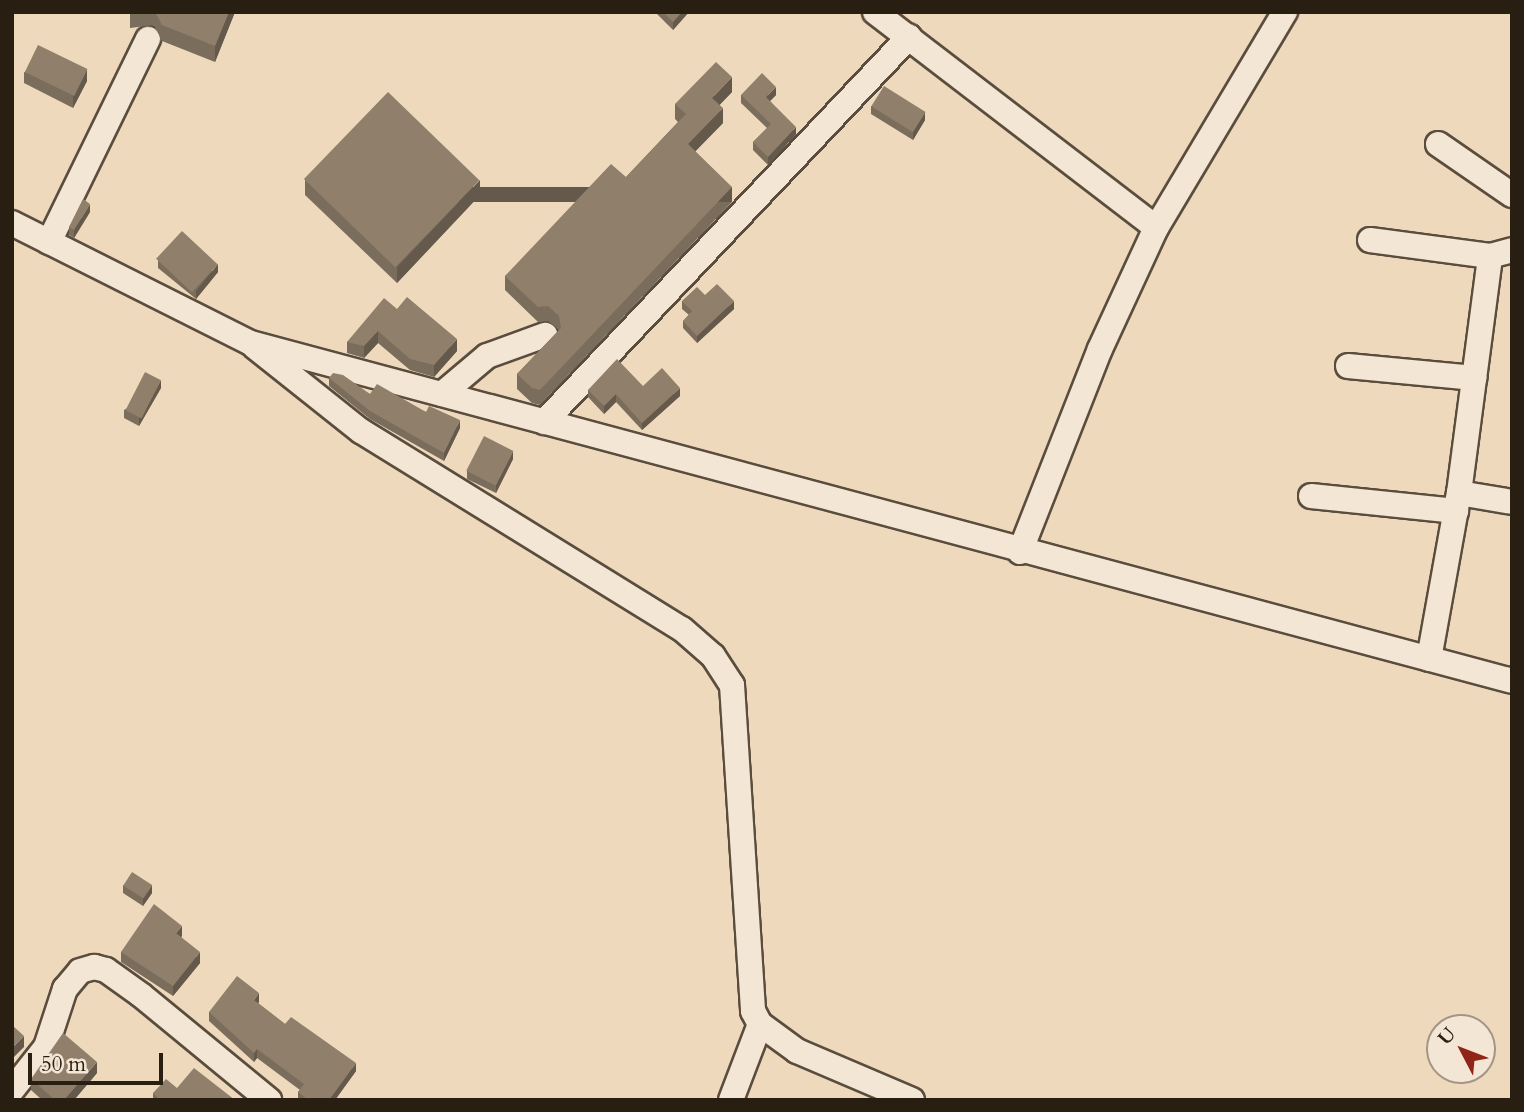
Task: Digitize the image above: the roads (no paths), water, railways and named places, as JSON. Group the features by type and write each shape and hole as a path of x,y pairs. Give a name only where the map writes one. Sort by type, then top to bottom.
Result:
{"street":[{"path":"875,12 1156,228"},
{"path":"1020,552 1100,349 1156,228 1286,12"},
{"path":"544,422 909,37"},
{"path":"49,242 148,38"},
{"path":"1438,144 1512,195"},
{"path":"12,223 251,343 1020,552 1512,681"},
{"path":"1370,240 1501,253 1474,377 1457,502 1429,659"},
{"path":"442,394 487,356 545,335"},
{"path":"251,343 361,431 682,629 724,669 732,685 735,712 750,982 760,1024 731,1100"},
{"path":"1348,366 1474,377"},
{"path":"1311,496 1512,502"},
{"path":"12,1090 46,1047 65,989 80,971 94,967 106,970 141,995 269,1100"},
{"path":"760,1024 797,1051 912,1100"}]}
